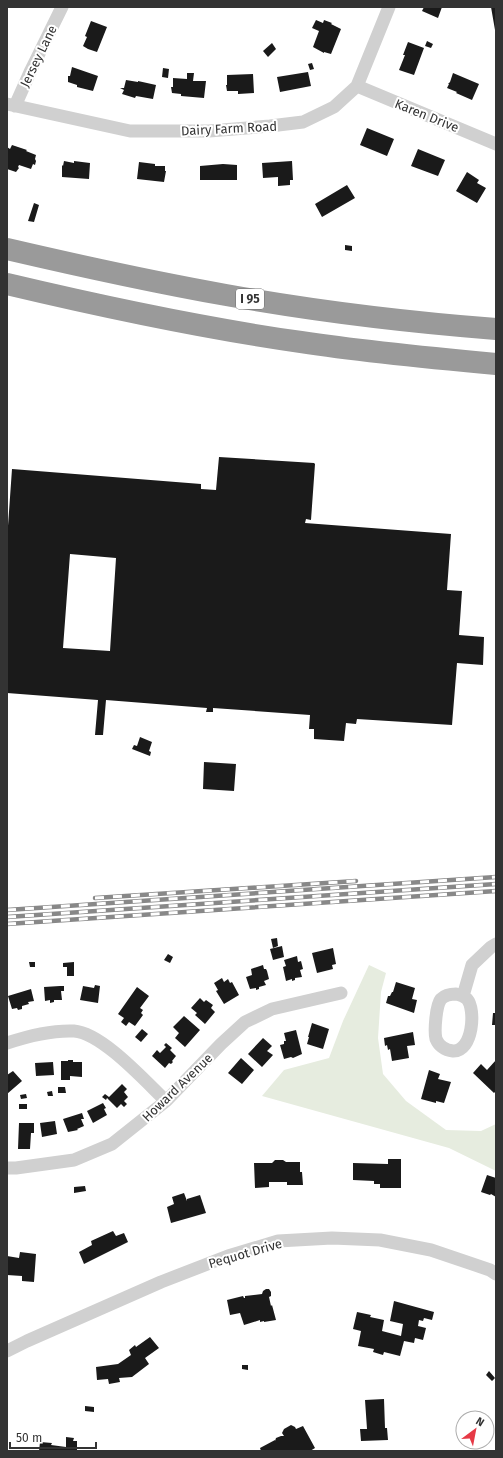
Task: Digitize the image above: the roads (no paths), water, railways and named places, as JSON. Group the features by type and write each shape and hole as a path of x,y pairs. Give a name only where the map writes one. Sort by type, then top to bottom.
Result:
{"highway":[{"name":"I 95","path":"7,249 150,281 252,300 381,318 496,329"},
{"path":"7,284 131,312 274,338 383,353 496,364"}],"street":[{"name":"Jersey Lane","path":"11,105 62,7"},
{"name":"Dairy Farm Road","path":"11,105 130,131 208,131 303,122 334,107 357,86 389,7"},
{"name":"Karen Drive","path":"357,86 496,144"},
{"path":"463,996 472,965 490,947 496,944"},
{"name":"Howard Avenue","path":"7,1168 74,1160 112,1144 166,1101 221,1044 245,1022 272,1009 341,993"},
{"path":"7,1043 35,1034 75,1031 95,1039 116,1053 166,1101"},
{"name":"Pequot Drive","path":"7,1351 161,1282 228,1256 278,1241 332,1238 380,1240 432,1250 490,1270 496,1274"}],"railway":[{"path":"7,910 496,877"},
{"path":"95,898 356,881"},
{"path":"7,917 496,884"},
{"path":"7,924 496,891"}]}
